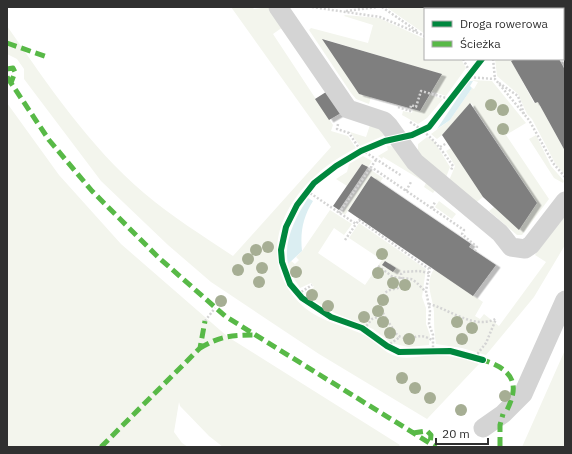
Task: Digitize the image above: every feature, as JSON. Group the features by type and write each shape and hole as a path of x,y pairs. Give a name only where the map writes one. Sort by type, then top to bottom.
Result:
{"lane":[{"path":"278,7 348,109 384,121 416,162 500,233 511,246 525,249 531,245 565,201"},
{"path":"483,428 502,414 523,394 565,300"}],"path":[{"path":"312,7 380,17 424,36"},
{"path":"342,12 377,7"},
{"path":"382,7 424,36"},
{"path":"464,60 470,72"},
{"path":"493,60 496,80 534,127 553,163 565,177"},
{"path":"466,77 496,80 518,96 524,116"},
{"path":"398,107 410,111 412,105 416,107 421,90 450,99"},
{"path":"440,147 447,143"},
{"path":"340,213 376,160 362,150"},
{"path":"371,167 464,230 462,234 477,247 475,251"},
{"path":"406,191 411,182"},
{"path":"307,191 356,224"},
{"path":"422,202 425,197"},
{"path":"345,240 359,220 430,268 426,291 430,311 429,324 433,340 433,350"},
{"path":"378,266 387,274 401,279 411,279 426,291"},
{"path":"400,337 383,315 380,303 383,296 389,290 398,289 401,286 401,274 407,270 419,270 429,273"},
{"path":"298,294 312,285"},
{"path":"429,304 439,306 477,322 485,323 497,318 486,343 475,357"},
{"path":"205,321 215,308"},
{"path":"364,329 372,319 383,315"},
{"path":"387,346 400,337 405,338 421,335 433,340"}],"shaded area":[{"path":"231,7 252,7 254,9 269,7 283,27 273,34 333,125 331,131 348,136 356,148 334,161 314,177 300,192 289,208 282,224 278,242 278,259 282,276 291,293 305,308 324,320 360,333 383,349 398,357 407,358 434,355 446,356 479,364 427,419 319,354 211,282 168,245 101,181 24,79 24,69 17,59 7,54 7,26 70,114 124,175 165,210 233,256 331,147"},
{"path":"386,7 469,8 424,8 424,33"},
{"path":"344,16 379,18 424,39 424,60 462,60 466,68 446,96 431,91 441,74 323,39 359,94 371,97 369,104 356,99 309,30 311,28 368,43 373,25"},
{"path":"495,60 514,60 512,62 534,103 538,102 565,151 565,175 555,163 532,119 527,114 518,94 497,76"},
{"path":"470,80 492,81 526,123 506,135 549,199 522,235 517,235 489,211 494,207 519,229 537,203 471,103 437,139 431,134 450,120 472,88 474,89 478,82"},
{"path":"469,81 473,81 470,86 472,88 450,120 437,129"},
{"path":"430,95 443,99 427,118 418,124 402,115 403,111 412,113 413,109 420,111"},
{"path":"7,103 59,175 121,244 228,337 400,445 398,447 223,447 209,436 180,406 179,402 174,432 182,443 188,447 7,447"},
{"path":"370,125 380,129 385,135 360,146 350,132 366,137"},
{"path":"536,135 551,166 564,181 563,183 554,178 529,139"},
{"path":"427,137 434,141 450,167 445,180 418,154 418,144"},
{"path":"387,146 391,146 395,149 436,189 433,193 424,187 426,183 383,157 382,159 378,156 388,150"},
{"path":"451,148 483,197 474,204 448,183 455,166 446,151"},
{"path":"363,156 372,161 368,167 362,164 347,186 336,179 347,172 349,164"},
{"path":"371,170 383,178 380,182 371,176 345,215 342,213"},
{"path":"308,198 313,201 303,225 301,237 302,251 288,264 287,246 289,238 295,221"},
{"path":"439,201 456,214 452,219 435,207"},
{"path":"330,210 352,224 344,235 334,228 318,253 365,285 382,260 349,238 359,223 426,269 422,297 426,308 426,324 430,335 429,345 408,347 391,343 373,329 335,313 313,300 305,293 314,287 311,283 300,288 291,274 288,264 291,261 295,264 299,260 296,257 302,251"},
{"path":"565,214 565,245 534,297 486,355 462,348 436,344 434,332 434,312 429,285 434,269 483,302 475,316 480,319 484,314 499,326 546,262 535,255"},
{"path":"565,350 565,447 522,447"}],"building":[{"path":"467,7 492,7 492,8"},
{"path":"322,39 442,74 420,111 359,94"},
{"path":"560,60 565,70 565,151 538,102 535,103 511,61"},
{"path":"326,92 341,113 329,120 315,99"},
{"path":"470,103 537,203 519,230 483,197 442,135"},
{"path":"362,164 368,167 339,210 333,206"},
{"path":"371,176 471,244 469,247 496,265 473,296 348,211"},
{"path":"385,261 396,268 393,272 382,265"}],"marked path":[{"path":"7,43 47,57"},
{"path":"7,69 13,68 15,72 11,83"},
{"path":"7,77 49,140 92,191 158,257 225,316 436,447"},
{"path":"101,447 200,348 205,321"},
{"path":"200,348 226,337 255,335"},
{"path":"480,359 499,367 510,377 513,383 513,391 507,410"},
{"path":"500,447 500,425 503,414"},
{"path":"413,433 427,431 431,435 430,444"}],"cycle path":[{"path":"481,60 429,127 412,135 385,141 361,151 336,166 314,183 297,205 286,227 281,250 282,262 290,284 302,298 331,317 362,328 387,346 399,352 450,351 483,360"}]}
